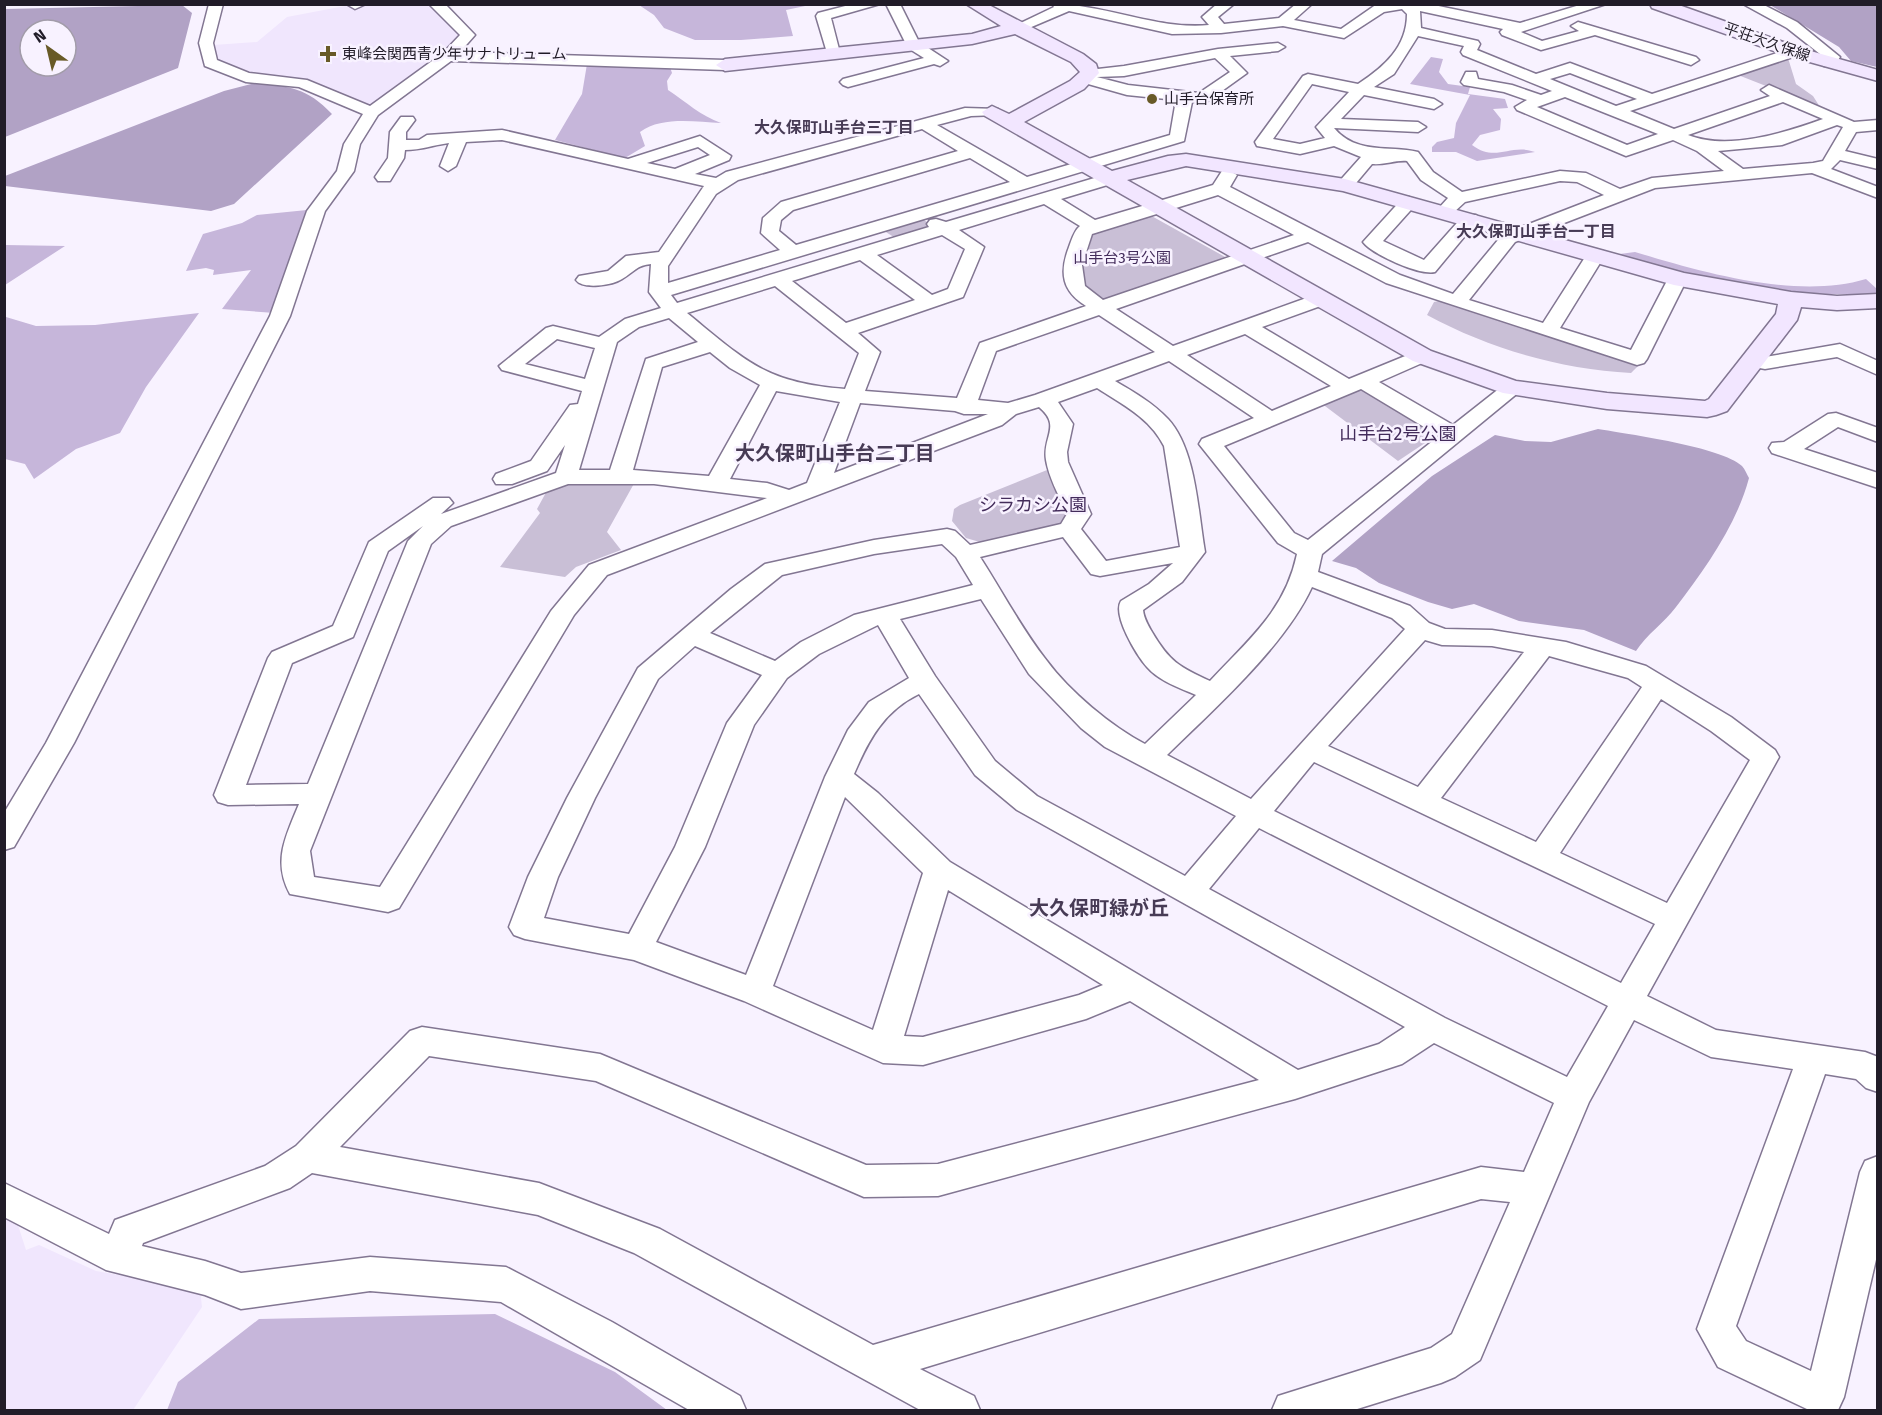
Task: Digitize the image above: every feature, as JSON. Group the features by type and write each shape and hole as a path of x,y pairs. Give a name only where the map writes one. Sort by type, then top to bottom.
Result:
{"street":[{"path":"216,4 206,43 210,63 246,77 302,82 372,112"},
{"path":"4,839 65,732 280,316 316,211 345,171 352,144 372,112 447,56 468,35 436,4"},
{"path":"833,53 823,16 873,4"},
{"path":"892,4 913,45 951,68"},
{"path":"974,4 1085,63 1088,76"},
{"path":"1221,29 1209,17 1227,4"},
{"path":"1283,22 1305,4"},
{"path":"447,56 725,65 972,39 1017,28 1067,6 1172,30 1221,29 1283,22 1344,34 1380,8 1406,4 1414,13 1413,31 1389,71 1360,90 1324,127 1333,141 1351,150 1412,156 1452,205 1470,219 1677,279 1791,299 1837,303 1878,301"},
{"path":"1406,4 1521,28"},
{"path":"1594,31 1541,46 1507,32 1599,4"},
{"name":"平荘大久保線","path":"1658,4 1794,52 1878,76"},
{"path":"1750,4 1792,25 1833,57 1829,63"},
{"path":"1123,20 1140,9"},
{"path":"1551,19 1638,42 1687,59 1653,67"},
{"path":"1413,31 1473,44 1468,52 1702,147 1739,175"},
{"path":"1610,51 1638,42"},
{"path":"1000,117 1088,76 1124,72 1218,53 1278,47"},
{"path":"1615,111 1794,52"},
{"path":"1088,76 1127,90 1194,97 1239,73 1218,53"},
{"path":"848,82 936,59"},
{"path":"1166,64 1194,97"},
{"path":"1535,79 1570,68 1652,99"},
{"path":"1726,74 1785,96 1854,126 1878,125"},
{"path":"1471,75 1469,82 1507,88 1542,100"},
{"path":"1333,141 1300,149 1263,142 1308,79 1348,85 1360,90 1434,104"},
{"path":"1566,92 1523,107 1626,151 1785,96"},
{"path":"566,477 608,339 666,301 793,252 1178,138 1194,97"},
{"path":"1319,300 1043,400 1008,410 964,408 813,393 772,383 737,364 666,301 659,266 710,190 732,176 971,111 1000,117 1319,300 1422,356 1512,388 1607,401 1707,409 1718,405 1788,315 1791,299"},
{"path":"1702,147 1782,140 1837,119"},
{"path":"384,177 396,158 398,132 407,120"},
{"path":"924,123 1024,183"},
{"path":"1328,123 1418,127"},
{"path":"1456,302 1509,238 1518,233 1653,183 1814,168 1829,164 1838,154 1854,126"},
{"path":"397,145 424,145 427,140 502,135 718,184"},
{"path":"448,166 460,138"},
{"path":"630,164 650,155 700,141 723,156 676,175"},
{"path":"1169,141 1191,153 1186,160"},
{"path":"793,252 770,233 772,218 787,206 972,152"},
{"path":"1838,154 1878,164"},
{"path":"1345,185 1368,159 1416,161"},
{"path":"666,301 778,279 1168,162 1186,160 1345,185 1409,202 1452,205 1560,176 1580,177 1618,195"},
{"path":"760,168 806,200"},
{"path":"1814,168 1878,193"},
{"path":"1232,169 1220,189 1093,226 1083,231 1070,276 1072,286 1100,307 1268,418"},
{"path":"1220,189 1393,279 1456,302 1637,359 1677,279"},
{"path":"1047,198 1093,226"},
{"path":"1409,202 1372,242 1408,261 1428,268 1470,219"},
{"path":"843,331 956,293 975,247 956,233 920,214"},
{"path":"964,408 987,347 1308,236"},
{"path":"862,253 930,302"},
{"path":"1548,331 1596,255"},
{"path":"586,280 614,276 633,260 665,257"},
{"path":"778,279 870,352 817,486"},
{"path":"1246,327 1454,435"},
{"path":"590,398 509,366 553,332 606,345"},
{"path":"620,476 653,363 713,344"},
{"path":"1750,361 1765,363 1840,350 1878,369"},
{"path":"1292,1410 1441,1364 1466,1347 1574,1097 1766,757 1637,672 1566,650 1541,648 1492,638 1442,637 1420,629 1401,612 1307,563 1210,444 1422,356"},
{"path":"1100,380 1158,420 1169,433 1175,446 1193,552 1182,570 1160,590 1130,606 1131,618 1157,662 1180,678 1214,693"},
{"path":"716,484 772,383"},
{"path":"1147,758 1214,693 1288,612 1307,563 1454,435 1512,388"},
{"path":"318,794 228,795 281,658 344,631 377,547 441,503 539,466 577,410 590,398"},
{"path":"965,553 1069,529 1078,514 1056,460 1062,426 1058,411 1043,400"},
{"path":"788,497 767,490 716,484 620,476 566,477 443,521 420,541 295,851 301,886 388,900 564,611 598,570 994,420 1008,410"},
{"path":"1874,475 1783,449 1836,419 1878,436"},
{"path":"1069,529 1100,569 1193,552"},
{"path":"1131,987 1086,1005 923,1051 883,1049 755,992 637,948 525,927 543,877 581,798 648,674 740,594 774,569 874,547 947,536 965,553 1038,668 1090,721 1115,740 1256,814 1712,1043 1865,1065 1878,1078"},
{"path":"637,948 690,847 741,723 778,672 828,638 863,621 989,589"},
{"path":"885,615 924,681 985,768 1027,803 1433,1027 1574,1097"},
{"path":"1189,892 1310,749 1420,629"},
{"path":"693,636 778,672"},
{"path":"1422,802 1541,648"},
{"path":"755,992 839,777 868,716 901,691 924,681"},
{"path":"1541,858 1658,684"},
{"path":"1310,749 1676,920"},
{"path":"839,777 868,800 939,870 1295,1085"},
{"path":"883,1049 939,870"},
{"path":"119,1258 128,1232 277,1177 308,1157 422,1041 600,1068 864,1181 938,1180 1295,1085 1390,1054 1433,1027"},
{"path":"1814,1059 1716,1329 1732,1354 1824,1397 1878,1172"},
{"path":"308,1157 539,1199 647,1241 871,1365 960,1410"},
{"path":"871,1365 1481,1183 1533,1189"},
{"path":"4,1199 119,1258 205,1278 242,1291 370,1274 506,1285 598,1335 726,1410"}],"shaded area":[{"path":"182,5 192,13 178,68 5,137 5,9"},
{"name":"東峰会関西青少年サナトリューム","path":"350,5 352,8 371,5 430,5 463,36 425,72 378,106 363,105 300,80 249,76 214,63 213,45 257,42 287,17"},
{"path":"639,5 810,5 786,10 793,36 741,40 695,40 664,28 654,15"},
{"path":"1770,5 1877,5 1877,67 1851,61 1839,47"},
{"path":"1431,57 1443,59 1439,72 1448,84 1470,87 1468,94 1505,99 1508,108 1493,109 1501,119 1500,130 1480,135 1472,145 1481,150 1496,153 1518,150 1535,152 1477,161 1456,152 1432,152 1432,147 1437,142 1454,138 1456,123 1470,95 1410,84"},
{"path":"605,62 635,68 670,67 672,73 667,81 668,90 700,113 721,123 679,121 649,127 640,132 645,146 625,158 555,140 582,94 587,64"},
{"path":"255,83 306,93 332,114 234,204 211,211 5,186 5,176 224,91"},
{"path":"307,210 300,242 275,313 222,309 251,270 213,275 214,270 206,268 186,271 203,234 242,223 257,215"},
{"path":"5,245 65,246 5,285"},
{"path":"1635,252 1719,275 1780,285 1839,285 1866,279 1877,289 1877,295 1780,293 1692,277 1612,255"},
{"path":"199,313 146,387 120,433 76,449 34,479 25,464 5,459 5,314 6,317 36,326 95,325"},
{"path":"1598,429 1674,442 1715,453 1742,466 1749,478 1737,512 1709,562 1676,607 1636,651 1584,630 1519,621 1474,604 1452,609 1428,602 1379,583 1356,568 1332,561 1432,476 1495,435 1525,441 1551,442"},
{"path":"5,1219 17,1222 26,1250 39,1245 96,1271 200,1289 202,1307 133,1410 5,1410"},
{"path":"495,1314 615,1372 667,1410 167,1410 178,1382 259,1319"}],"green space":[{"path":"1788,58 1796,84 1813,96 1820,107 1738,75"},
{"name":"山手台3号公園","path":"1148,214 1227,258 1102,301 1086,291 1080,272 1085,264 1093,232"},
{"path":"914,219 924,220 935,228 897,239 881,229"},
{"path":"1439,301 1558,336 1640,364 1631,373 1604,371 1526,355 1475,338 1427,315 1434,302"},
{"name":"山手台2号公園","path":"1362,386 1440,433 1398,461 1321,403"},
{"name":"シラカシ公園","path":"1052,468 1069,515 1061,525 983,543 966,538 952,521 954,509 960,505"},
{"path":"636,480 607,532 621,550 576,567 565,577 500,567 540,513 537,509 549,487 571,482"}],"place":[{"name":"東峰会関西青少年サナトリューム","path":"328,54"},
{"name":"山手台保育所","path":"1152,99"}],"district":[{"name":"大久保町山手台三丁目","path":"834,127"},
{"name":"大久保町山手台一丁目","path":"1536,231"},
{"name":"大久保町山手台二丁目","path":"835,453"},
{"name":"大久保町緑が丘","path":"1099,908"}]}
